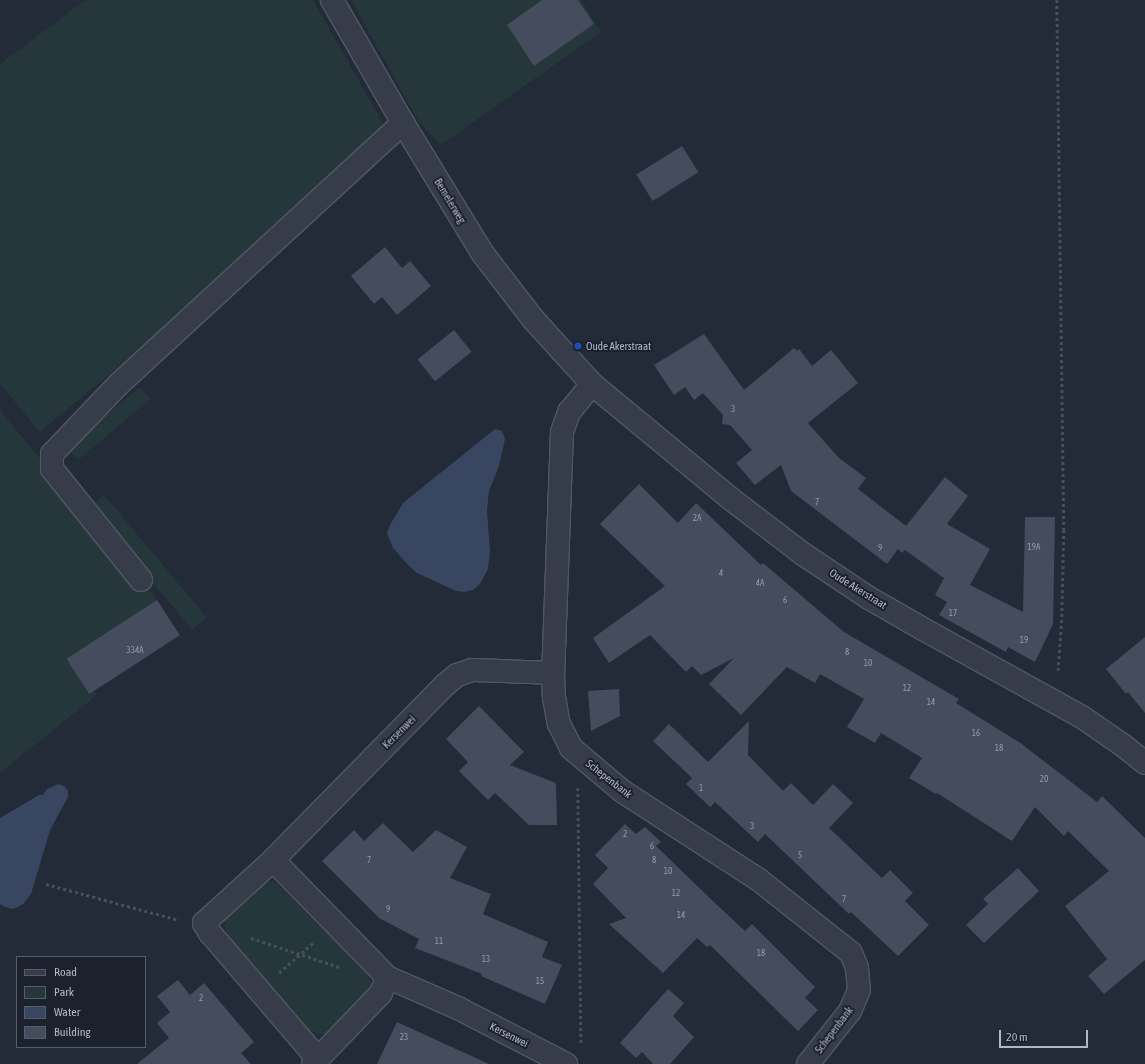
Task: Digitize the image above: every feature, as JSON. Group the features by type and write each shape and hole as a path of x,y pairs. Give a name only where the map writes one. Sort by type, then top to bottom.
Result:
{"street":[{"name":"Bemelerweg","path":"332,0 403,123 483,254 533,319 592,384"},
{"path":"141,580 52,470 52,454 119,384 403,123"},
{"name":"Oude Akerstraat","path":"592,384 732,500 803,554 869,598 1104,731 1145,763"},
{"name":"Schepenbank","path":"592,384 569,412 562,432 553,673 554,697 559,724 567,742 577,754 622,791 760,880 851,953 857,968 860,990 850,1011 808,1064"},
{"name":"Kersenwei","path":"204,923 273,860 445,685 457,675 472,670 553,673"},
{"name":"Kersenwei","path":"273,860 333,924 386,977 458,1008 566,1064"},
{"path":"204,923 210,933 316,1062 381,994 386,977"}],"path":[{"path":"1056,703 1062,620 1064,530 1057,0"},
{"path":"577,754 582,1046"},
{"path":"46,884 177,919 204,923"},
{"path":"259,991 333,924"},
{"path":"248,937 344,969"}],"green space":[{"path":"85,0 313,0 392,139 40,432 0,384 0,64"},
{"path":"351,0 581,0 601,32 441,145 419,122"},
{"path":"140,387 150,399 78,460 68,447"},
{"path":"0,410 157,600 74,669 97,695 0,773"},
{"path":"104,495 207,618 192,630 89,507"},
{"path":"272,881 278,884 369,975 371,983 369,993 328,1034 319,1034 309,1030 227,935 224,925 226,916 263,882"}],"water":[{"path":"495,429 502,431 505,439 499,466 489,491 487,510 490,552 488,569 480,584 473,590 464,592 456,591 417,573 393,548 387,533 403,503"},
{"path":"58,784 64,786 68,791 68,797 50,830 31,894 23,904 18,907 12,909 5,907 0,904 0,818 39,795 43,795 47,789"}],"building":[{"path":"542,0 578,0 594,24 534,66 507,25"},
{"path":"682,146 698,172 653,201 636,175"},
{"path":"385,247 402,268 410,261 431,286 397,315 382,297 374,304 351,276"},
{"path":"454,330 472,352 435,381 417,360"},
{"path":"704,334 744,390 794,348 797,351 799,349 812,366 831,350 858,383 808,423 839,458 866,478 858,489 906,526 945,477 968,496 947,524 990,549 970,585 1023,612 1025,517 1055,517 1053,624 1035,662 1008,647 1006,652 939,615 947,602 935,595 944,578 905,550 902,553 898,549 887,564 791,491 781,465 755,485 736,463 752,450 730,425 722,424 723,415 703,393 694,400 685,387 674,395 654,365"},
{"path":"639,484 678,523 696,503 761,565 763,563 844,632 959,699 956,703 1019,742 1097,802 1102,796 1145,838 1145,960 1104,994 1088,976 1107,959 1065,906 1109,871 1068,831 1064,836 1035,807 1012,841 937,793 936,794 909,778 922,758 881,733 875,743 847,727 864,699 820,674 815,683 787,667 741,715 709,684 734,658 701,675 692,666 686,672 650,635 609,663 593,638 665,586 600,524"},
{"path":"157,600 180,635 89,694 66,659"},
{"path":"1145,637 1145,713 1128,692 1126,694 1106,669"},
{"path":"619,689 620,716 591,731 588,691"},
{"path":"479,706 524,752 510,765 556,783 557,825 529,825 495,793 488,800 459,771 468,762 446,739"},
{"path":"749,721 748,755 783,791 791,783 813,805 833,784 853,803 829,828 882,878 890,870 913,893 905,901 929,925 898,956 851,912 849,914 765,834 758,842 715,802 710,807 686,784 692,778 653,741 669,724 708,762"},
{"path":"383,823 413,852 436,830 467,847 450,878 491,894 483,914 548,942 542,957 562,965 545,1004 481,976 482,974 415,948 419,939 379,918 322,861 354,830 364,841"},
{"path":"625,824 636,834 645,827 661,842 656,846 716,904 745,931 752,924 815,987 805,998 818,1010 798,1031 710,945 707,947 697,938 663,973 609,924 626,918 593,884 608,868 595,855"},
{"path":"1018,868 1039,891 984,943 966,925 988,904 983,899"},
{"path":"178,980 190,995 204,983 254,1042 241,1053 251,1064 137,1064 169,1038 157,1023 170,1012 157,996"},
{"path":"668,989 684,1003 673,1016 694,1037 670,1064 653,1064 642,1052 636,1058 620,1043"},
{"path":"397,1022 489,1064 377,1064"}],"place":[{"name":"Oude Akerstraat","path":"578,346"}]}
